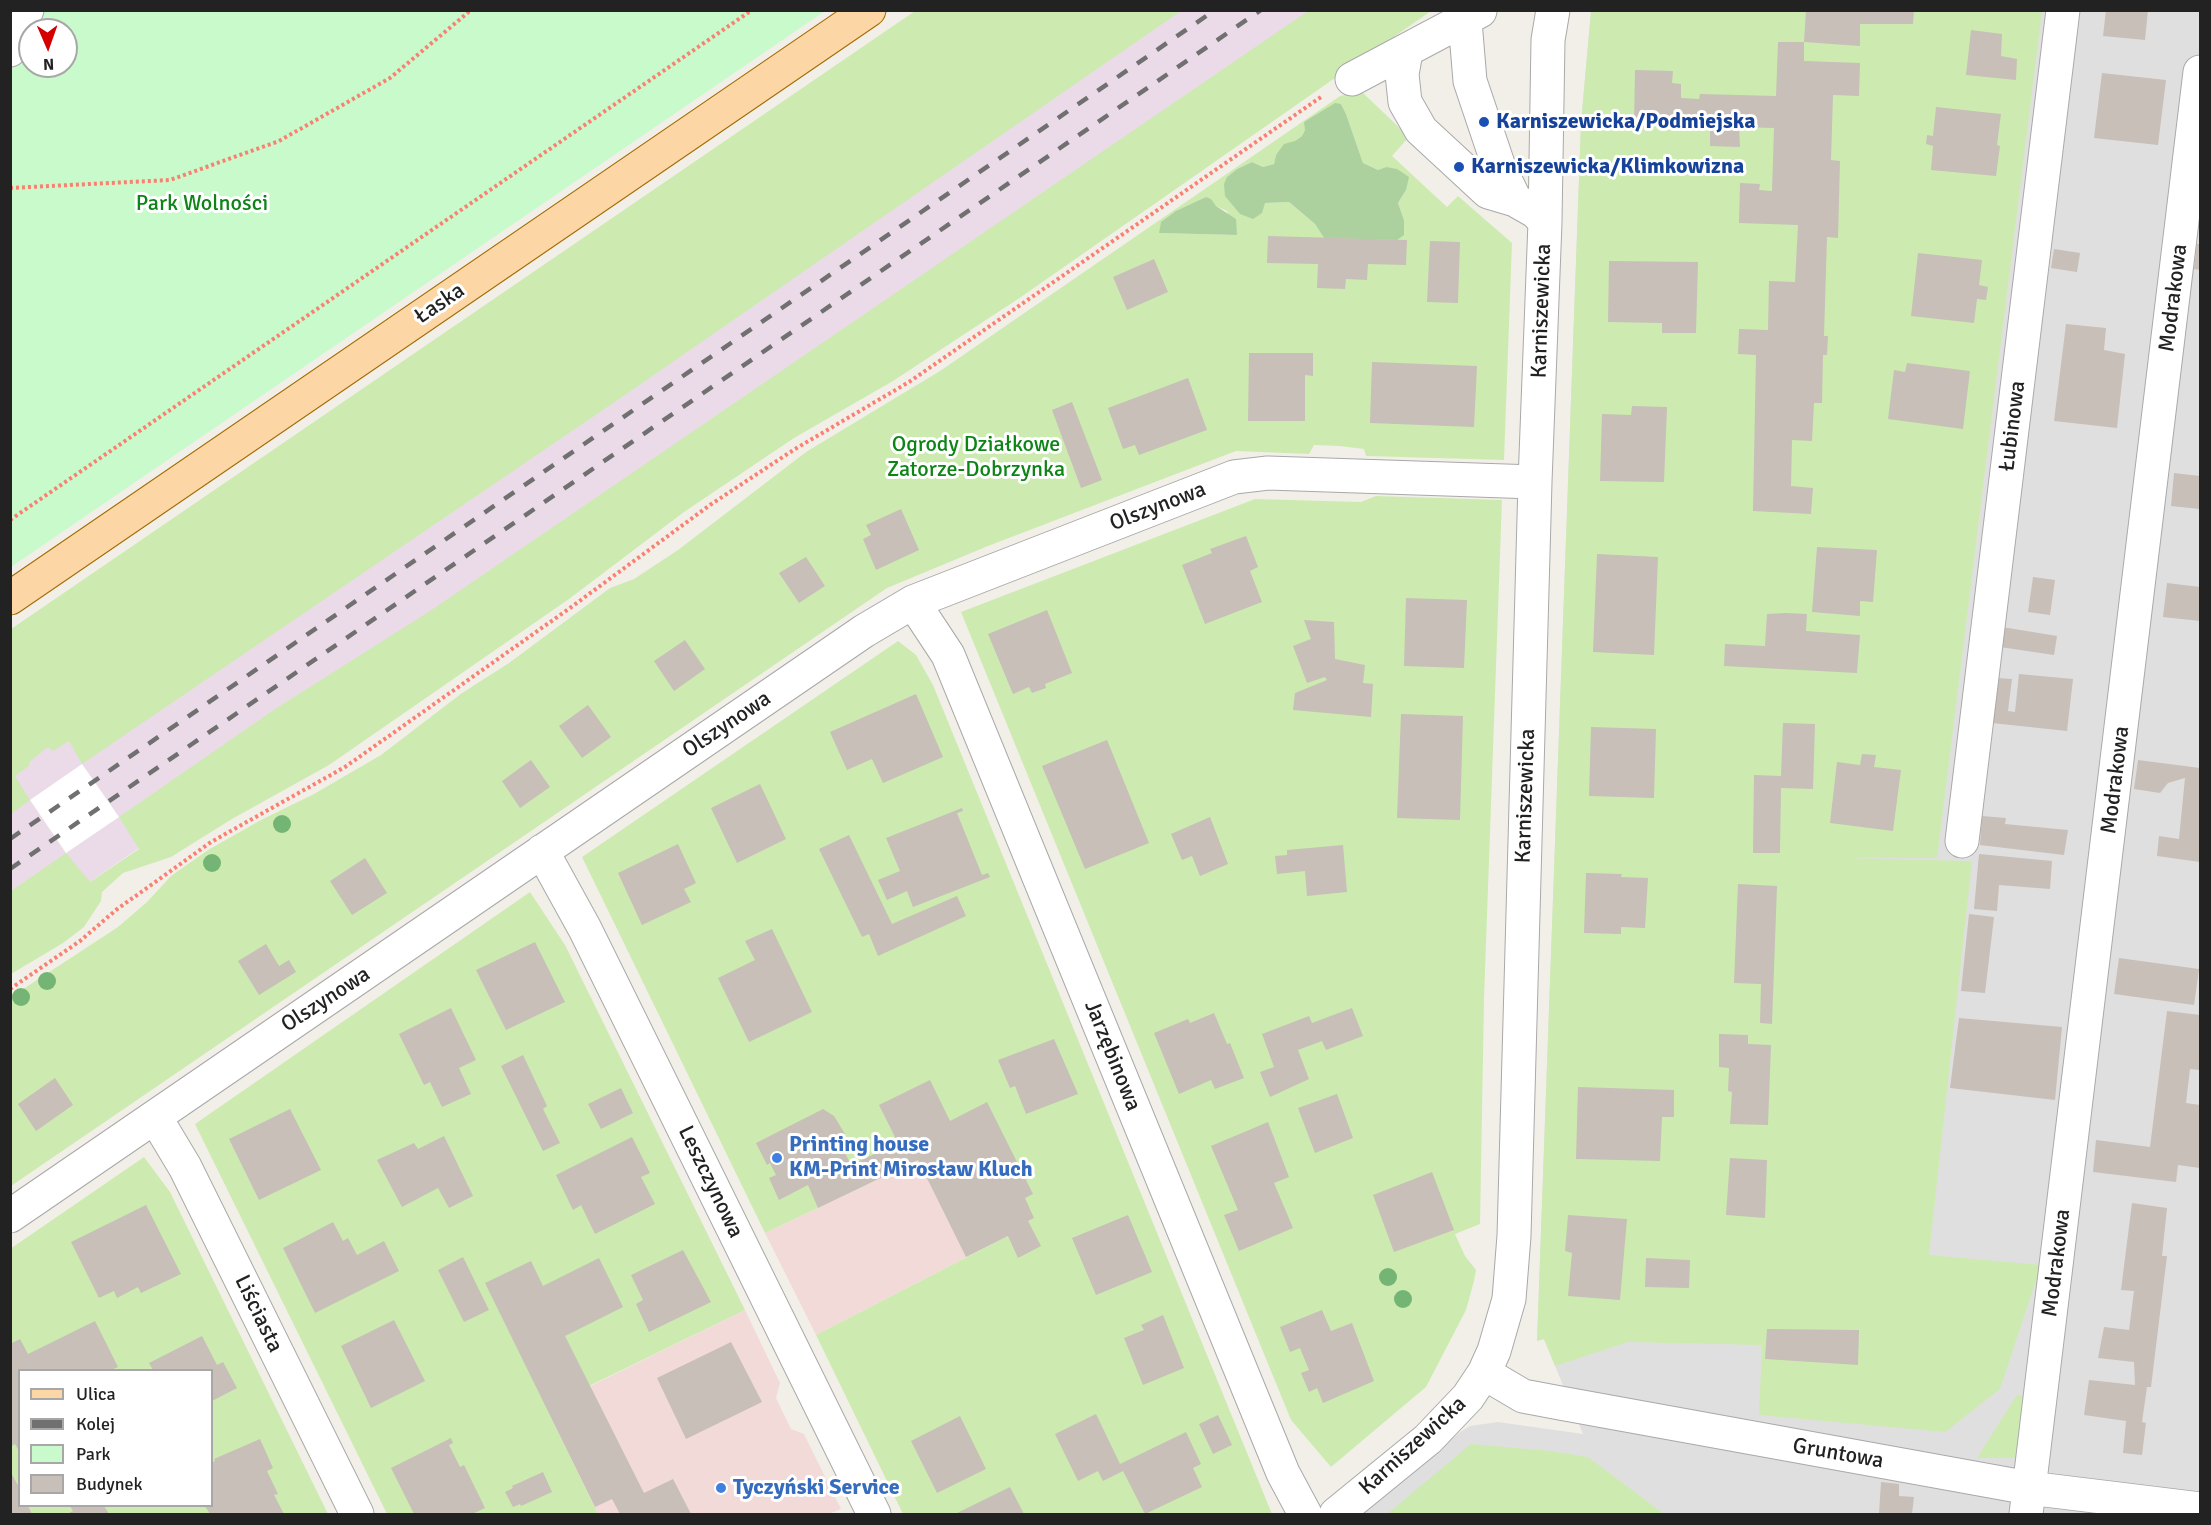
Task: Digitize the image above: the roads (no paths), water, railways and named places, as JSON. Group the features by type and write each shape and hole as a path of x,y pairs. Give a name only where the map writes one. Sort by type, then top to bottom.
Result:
{"main road":[{"name":"Łaska","path":"10,598 869,10"}],"street":[{"path":"10,50 27,10"},
{"name":"Karniszewicka","path":"1336,1515 1428,1439 1468,1397 1484,1373 1502,1329 1509,1299 1514,1236 1535,482 1545,222 1548,40 1553,10"},
{"name":"Łubinowa","path":"1962,841 2063,10"},
{"path":"1473,16 1470,81 1499,167 1515,200"},
{"path":"1352,79 1473,16"},
{"path":"1406,52 1402,74 1405,102 1421,130 1488,192 1515,200 1536,212 1545,222"},
{"name":"Modrakowa","path":"2028,1501 2200,72"},
{"name":"Olszynowa","path":"10,1216 480,896 505,875 864,631 913,602 1234,477 1268,473 1535,482"},
{"name":"Jarzębinowa","path":"913,602 948,654 1283,1473 1305,1515"},
{"name":"Leszczynowa","path":"542,851 585,929 873,1515"},
{"name":"Liściasta","path":"155,1117 185,1167 357,1515"},
{"name":"Gruntowa","path":"1484,1373 1523,1396 2028,1501 2200,1509"}],"railway":[{"path":"10,839 1215,10"},
{"path":"10,869 1261,10"}],"place":[{"name":"Karniszewicka/Podmiejska","path":"1484,122"},
{"name":"Karniszewicka/Klimkowizna","path":"1459,167"},
{"name":"Printing house KM-Print Mirosław Kluch","path":"777,1158"},
{"name":"Tyczyński Service","path":"721,1488"}],"park label":[{"name":"Park Wolności","path":"202,204"},
{"name":"Ogrody Działkowe Zatorze-Dobrzynka","path":"976,458"}]}
